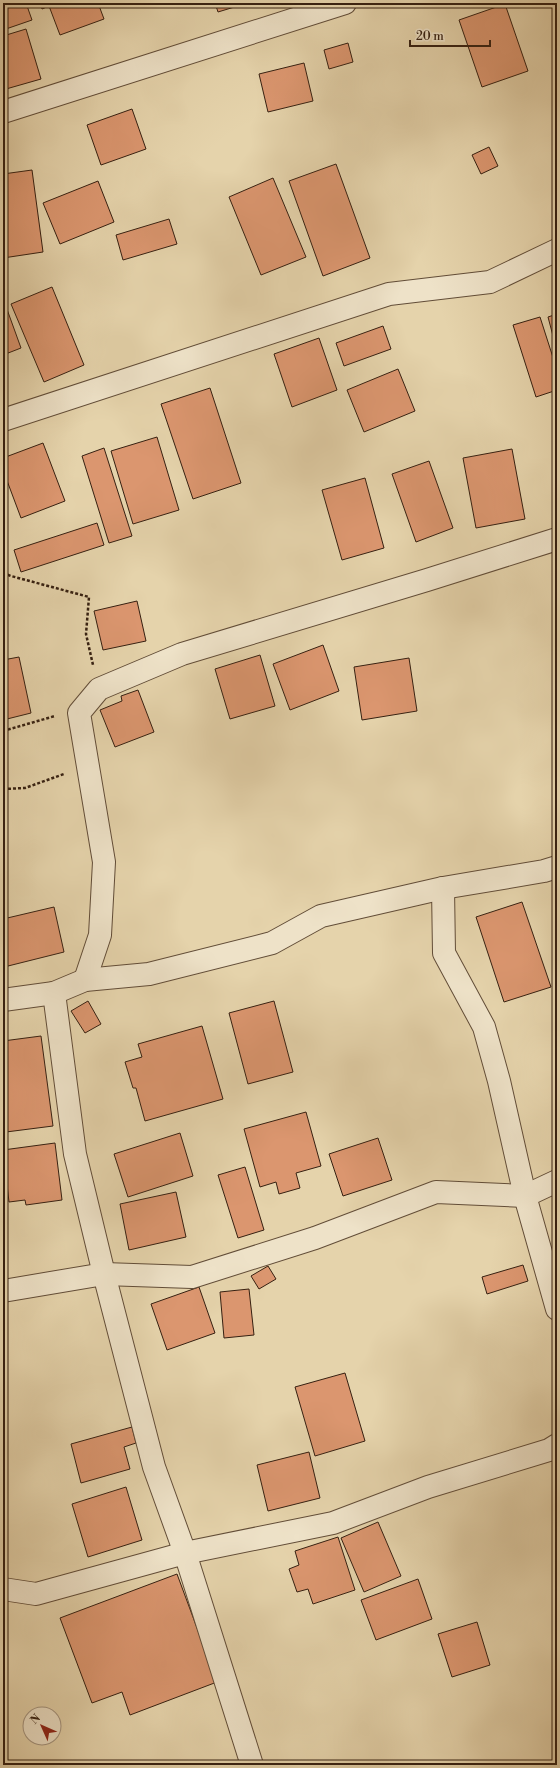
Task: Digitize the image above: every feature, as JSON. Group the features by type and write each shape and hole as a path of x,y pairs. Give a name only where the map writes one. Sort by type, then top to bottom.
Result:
{"street":[{"path":"3,112 344,3"},
{"path":"3,420 389,294 490,282 557,250"},
{"path":"85,980 100,935 104,862 79,713 99,689 182,654 420,583 557,539"},
{"path":"3,1000 54,993 85,980 149,974 272,943 321,916 443,888 544,871 557,867"},
{"path":"443,888 444,953 484,1027 499,1081 525,1196 557,1309"},
{"path":"54,993 75,1154 104,1274 154,1467 185,1553 252,1765"},
{"path":"3,1291 104,1274 192,1278 315,1238 436,1192 525,1196 557,1181"},
{"path":"3,1590 36,1594 185,1553 333,1523 428,1487 549,1450 557,1444"}],"path":[{"path":"3,573 89,597 86,634 99,689"},
{"path":"3,731 50,716 79,713"},
{"path":"3,789 25,788 89,766"}],"building":[{"path":"3,3 26,3 32,20 3,30"},
{"path":"40,3 98,3 104,19 60,35 49,6 42,9"},
{"path":"215,3 240,3 241,5 218,12"},
{"path":"505,4 528,71 482,87 459,20"},
{"path":"26,29 41,79 6,89 3,80 3,36"},
{"path":"348,43 353,62 329,69 324,50"},
{"path":"304,63 313,101 268,112 259,74"},
{"path":"132,109 146,149 101,165 87,125"},
{"path":"489,147 498,166 481,174 472,155"},
{"path":"336,164 370,258 323,276 289,181"},
{"path":"32,170 43,252 3,258 3,174"},
{"path":"273,178 306,257 261,275 229,197"},
{"path":"98,181 114,222 60,244 43,203"},
{"path":"169,219 177,244 123,260 116,235"},
{"path":"52,287 84,365 44,382 11,304"},
{"path":"3,301 21,348 3,355"},
{"path":"557,314 557,351 548,317"},
{"path":"540,317 557,370 557,390 536,397 513,325"},
{"path":"383,326 391,349 344,366 336,343"},
{"path":"319,338 337,390 292,407 274,354"},
{"path":"398,369 415,411 364,432 347,390"},
{"path":"210,388 241,483 193,499 161,404"},
{"path":"157,437 179,510 133,524 111,451"},
{"path":"43,443 65,501 21,518 3,470 3,458"},
{"path":"104,448 132,536 109,543 82,456"},
{"path":"512,449 525,519 476,528 463,458"},
{"path":"429,461 453,528 416,542 392,474"},
{"path":"365,478 384,548 342,560 322,490"},
{"path":"97,523 104,545 21,572 14,550"},
{"path":"137,601 146,641 103,650 94,611"},
{"path":"323,645 339,691 290,710 273,664"},
{"path":"260,655 275,706 230,719 215,669"},
{"path":"19,657 31,713 3,720 3,660"},
{"path":"409,658 417,711 362,720 354,667"},
{"path":"138,690 154,732 115,747 100,710 122,701 121,696"},
{"path":"522,902 551,987 504,1002 476,917"},
{"path":"54,907 64,952 4,967 3,919"},
{"path":"88,1001 101,1024 85,1033 71,1011"},
{"path":"274,1001 293,1072 248,1084 229,1013"},
{"path":"202,1026 223,1099 145,1121 136,1088 133,1088 125,1062 142,1057 138,1044"},
{"path":"41,1036 53,1126 6,1132 3,1107 3,1041"},
{"path":"306,1112 321,1166 296,1173 300,1188 279,1194 276,1182 260,1187 244,1129"},
{"path":"180,1133 193,1176 128,1197 114,1154"},
{"path":"378,1138 392,1180 343,1196 329,1154"},
{"path":"55,1143 62,1200 26,1205 25,1200 9,1202 3,1150"},
{"path":"245,1167 264,1230 238,1238 218,1175"},
{"path":"176,1192 186,1237 129,1250 120,1204"},
{"path":"523,1265 528,1281 487,1294 482,1277"},
{"path":"268,1266 276,1279 259,1289 251,1276"},
{"path":"199,1287 215,1333 167,1350 151,1304"},
{"path":"249,1289 254,1335 224,1338 220,1292"},
{"path":"345,1373 365,1441 315,1456 295,1387"},
{"path":"132,1427 136,1443 124,1447 130,1469 81,1483 71,1444"},
{"path":"309,1452 320,1498 268,1511 257,1465"},
{"path":"126,1487 142,1540 88,1557 72,1504"},
{"path":"378,1522 401,1576 364,1592 341,1538"},
{"path":"338,1537 355,1590 313,1604 308,1589 297,1592 289,1569 299,1565 295,1551"},
{"path":"177,1574 217,1682 130,1715 122,1692 92,1703 60,1618"},
{"path":"418,1579 432,1619 376,1640 361,1600"},
{"path":"477,1622 490,1665 452,1677 438,1634"}]}
